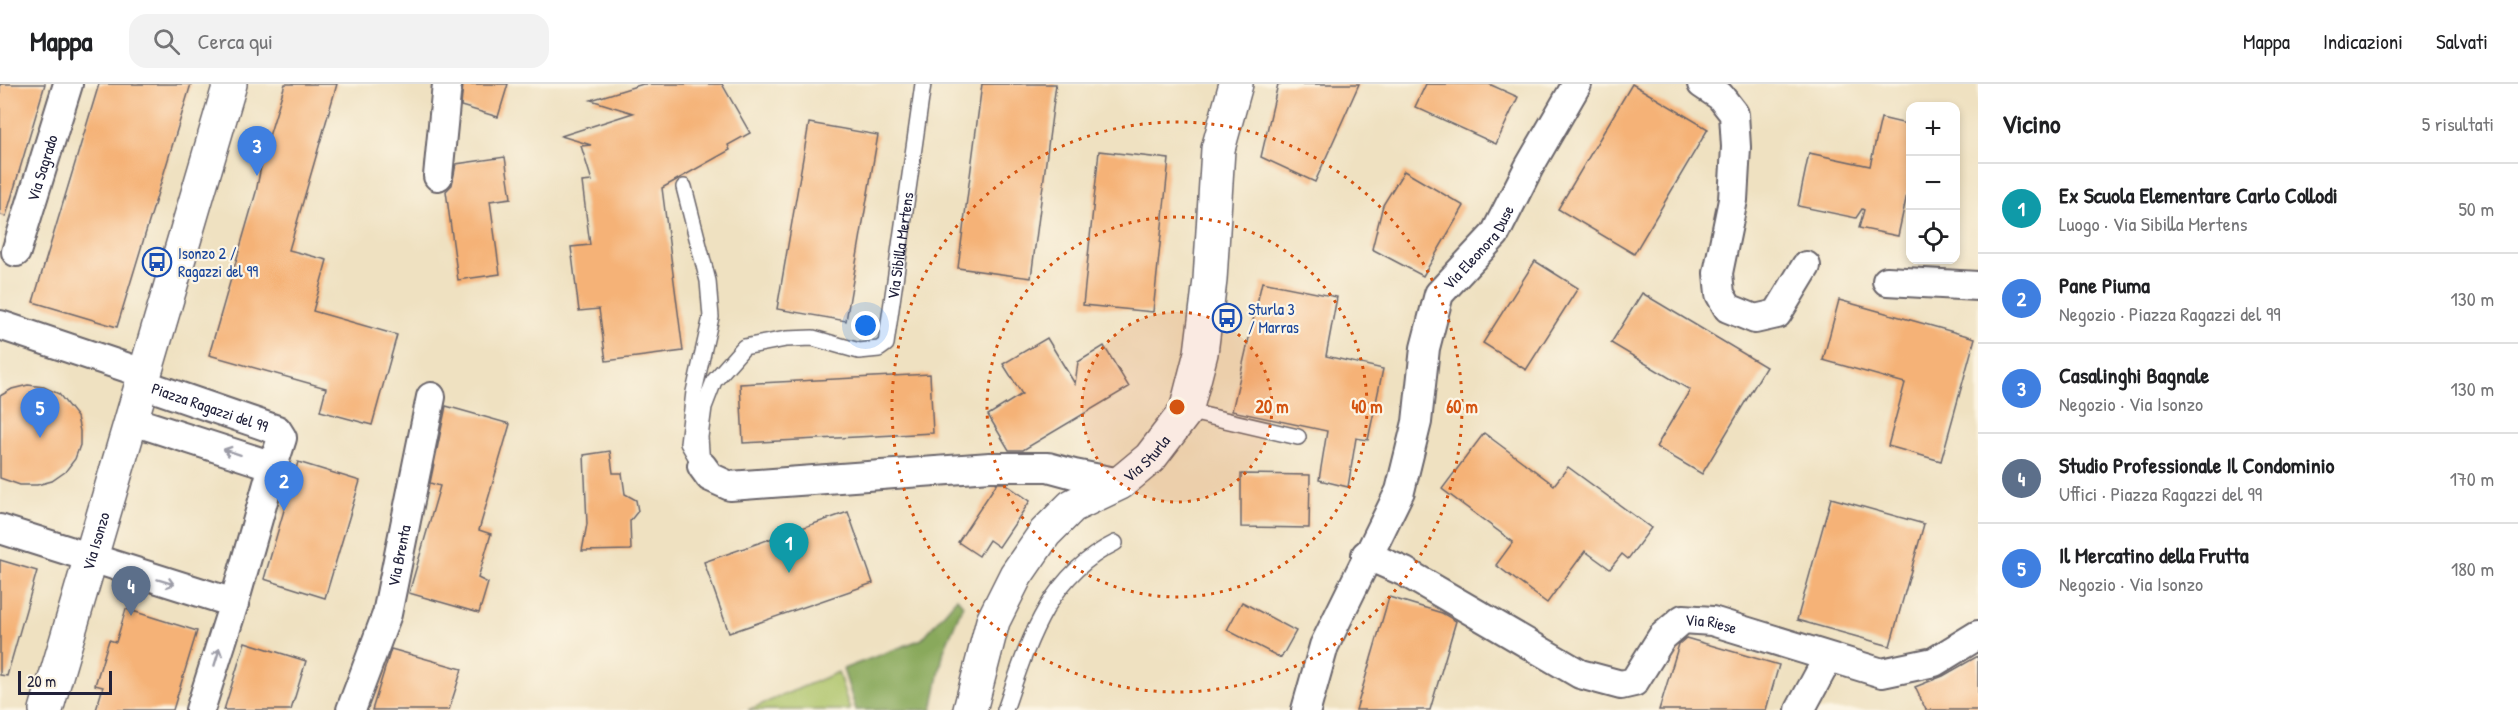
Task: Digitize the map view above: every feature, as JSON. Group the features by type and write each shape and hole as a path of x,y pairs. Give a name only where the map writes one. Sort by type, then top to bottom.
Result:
{"street":[{"name":"Via Sagrado","path":"16,252 68,84"},
{"name":"Via Isonzo","path":"46,710 230,84"},
{"path":"438,176 447,84"},
{"name":"Via Sturla","path":"970,710 993,621 1016,575 1045,533 1071,506 1120,483 1149,458 1186,411 1201,353 1210,280 1218,149 1236,84"},
{"name":"Via Eleonora Duse","path":"1306,710 1324,646 1366,555 1400,491 1417,422 1425,348 1439,294 1495,234 1529,167 1577,84"},
{"path":"1702,84 1720,96 1734,114 1733,200 1718,273 1720,294 1728,308 1755,319 1777,314 1806,266"},
{"path":"1887,281 1978,286"},
{"path":"0,325 142,378"},
{"name":"Piazza Ragazzi del 99","path":"142,378 277,430 282,438 234,603"},
{"name":"Via Brenta","path":"351,710 387,614 431,397"},
{"path":"130,420 273,466"},
{"path":"702,466 710,477 730,486 990,467 1048,467 1120,483"},
{"path":"0,529 234,603 200,710"},
{"name":"Via Riese","path":"1366,555 1405,572 1580,674 1621,686 1634,682 1662,637 1683,619 1712,621 1882,673 1934,662 1978,634"},
{"path":"1800,710 1828,658"}],"lane":[{"name":"Via Sibilla Mertens","path":"702,466 700,437 704,407 714,381 744,347 786,339 813,338 859,351 879,349 886,344 923,84"},
{"path":"684,187 708,281 711,317 694,392 688,443 702,466"},
{"path":"1186,411 1298,437"},
{"path":"1005,710 1026,648 1065,578 1092,554 1115,543"}],"green space":[{"path":"957,598 963,605 944,650 932,710 856,710 843,669 922,639"},
{"path":"838,672 850,710 748,710"}],"building":[{"path":"0,84 45,84 6,216 0,215"},
{"path":"99,84 191,84 117,327 33,302"},
{"path":"285,84 337,84 289,250 327,260 313,311 397,335 372,425 320,411 326,388 209,355"},
{"path":"463,84 508,84 498,117 461,106"},
{"path":"643,84 722,84 750,133 728,145 730,150 662,188 683,351 606,361 599,309 579,311 571,247 590,245 582,182 592,181 581,146 591,145 561,136 633,113 591,100"},
{"path":"982,84 1056,84 1031,278 958,268"},
{"path":"1278,84 1359,84 1315,182 1261,157"},
{"path":"1426,84 1489,84 1518,97 1496,144 1415,107"},
{"path":"1632,84 1708,129 1634,254 1558,209"},
{"path":"1881,118 1906,124 1906,199 1898,236 1859,228 1864,210 1862,209 1856,218 1798,206 1809,153 1870,166"},
{"path":"809,123 878,135 846,321 777,309"},
{"path":"1099,151 1169,159 1153,312 1083,305"},
{"path":"505,157 511,198 490,201 500,274 458,280 446,191 452,185 456,164"},
{"path":"1404,171 1464,206 1423,276 1372,249 1383,205"},
{"path":"1535,261 1578,288 1526,370 1483,343"},
{"path":"1262,282 1337,297 1326,356 1383,369 1368,440 1356,438 1348,487 1319,480 1327,431 1232,411"},
{"path":"1642,293 1766,367 1702,474 1656,447 1690,390 1611,343"},
{"path":"1839,300 1975,338 1941,461 1888,446 1905,383 1823,360"},
{"path":"1047,338 1075,384 1078,362 1104,346 1129,387 1023,450 1009,450 988,415 1022,394 1003,364"},
{"path":"930,374 933,433 743,443 740,384"},
{"path":"28,385 44,387 59,394 77,417 80,431 80,445 75,459 65,472 52,481 37,485 20,485 0,478 0,396 12,389"},
{"path":"446,406 510,424 479,530 491,534 478,578 488,583 479,613 409,593 440,486 430,483"},
{"path":"1484,433 1554,485 1568,467 1651,528 1628,559 1622,554 1610,569 1585,551 1547,603 1496,565 1513,542 1442,489"},
{"path":"610,451 613,473 622,473 625,494 636,500 638,511 630,521 631,550 582,551 587,524 584,455"},
{"path":"298,462 360,481 325,598 264,579"},
{"path":"1241,474 1310,475 1309,528 1241,527"},
{"path":"997,483 1004,483 1030,501 999,547 989,540 979,556 958,542"},
{"path":"1831,498 1924,524 1890,646 1797,620"},
{"path":"848,512 873,583 729,633 704,562"},
{"path":"0,560 37,571 7,676 0,675"},
{"path":"1389,597 1442,613 1456,621 1430,710 1356,710"},
{"path":"1242,602 1296,631 1281,658 1227,630"},
{"path":"126,609 197,631 173,710 96,710 103,687 95,685 109,640 116,642"},
{"path":"1686,638 1779,665 1766,710 1659,710 1679,644"},
{"path":"245,642 306,661 291,710 224,710"},
{"path":"391,649 462,669 449,710 372,710"},
{"path":"1978,656 1978,710 1926,710 1915,687 1943,676"}],"place":[{"name":"Casalinghi Bagnale","path":"257,176"},
{"name":"Isonzo 2 / Ragazzi del 99","path":"157,262"},
{"name":"Sturla 3 / Marras","path":"1227,318"},
{"name":"Il Mercatino della Frutta","path":"40,438"},
{"name":"Pane Piuma","path":"284,511"},
{"name":"Ex Scuola Elementare Carlo Collodi","path":"789,573"},
{"name":"Studio Professionale Il Condominio","path":"131,616"}]}
